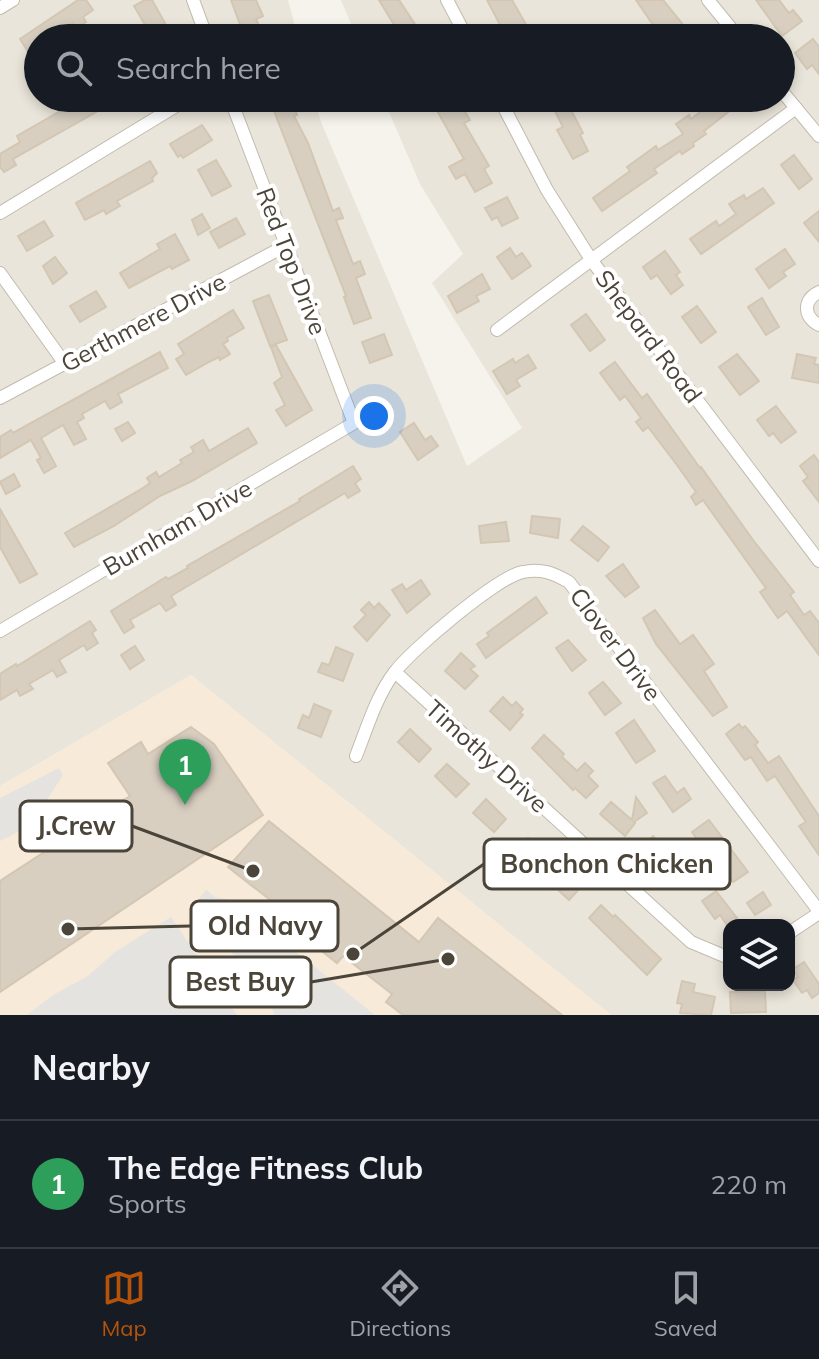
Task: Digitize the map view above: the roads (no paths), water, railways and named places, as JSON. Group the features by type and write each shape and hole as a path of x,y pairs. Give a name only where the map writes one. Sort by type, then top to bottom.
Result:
{"street":[{"path":"0,8 13,0"},
{"path":"193,0 202,24"},
{"path":"447,0 460,24"},
{"path":"708,0 728,24"},
{"path":"796,108 819,136"},
{"path":"0,213 166,112"},
{"name":"Red Top Drive","path":"235,112 354,423"},
{"name":"Shepard Road","path":"506,112 547,190 592,261 819,561"},
{"path":"497,330 791,112"},
{"name":"Gerthmere Drive","path":"0,398 285,246"},
{"path":"0,273 65,364"},
{"path":"819,292 810,297 807,309 811,319 819,325"},
{"name":"Burnham Drive","path":"2,624 354,423"},
{"name":"Clover Drive","path":"356,756 382,690 413,650 479,598 520,572 548,571 569,582 819,912"},
{"name":"Timothy Drive","path":"395,672 691,942 723,955"},
{"path":"795,929 819,912"}],"place":[{"name":"The Edge Fitness Club","path":"185,805"},
{"name":"J.Crew","path":"253,871"},
{"name":"Old Navy","path":"68,929"},
{"name":"Bonchon Chicken","path":"353,954"},
{"name":"Best Buy","path":"448,959"}]}
